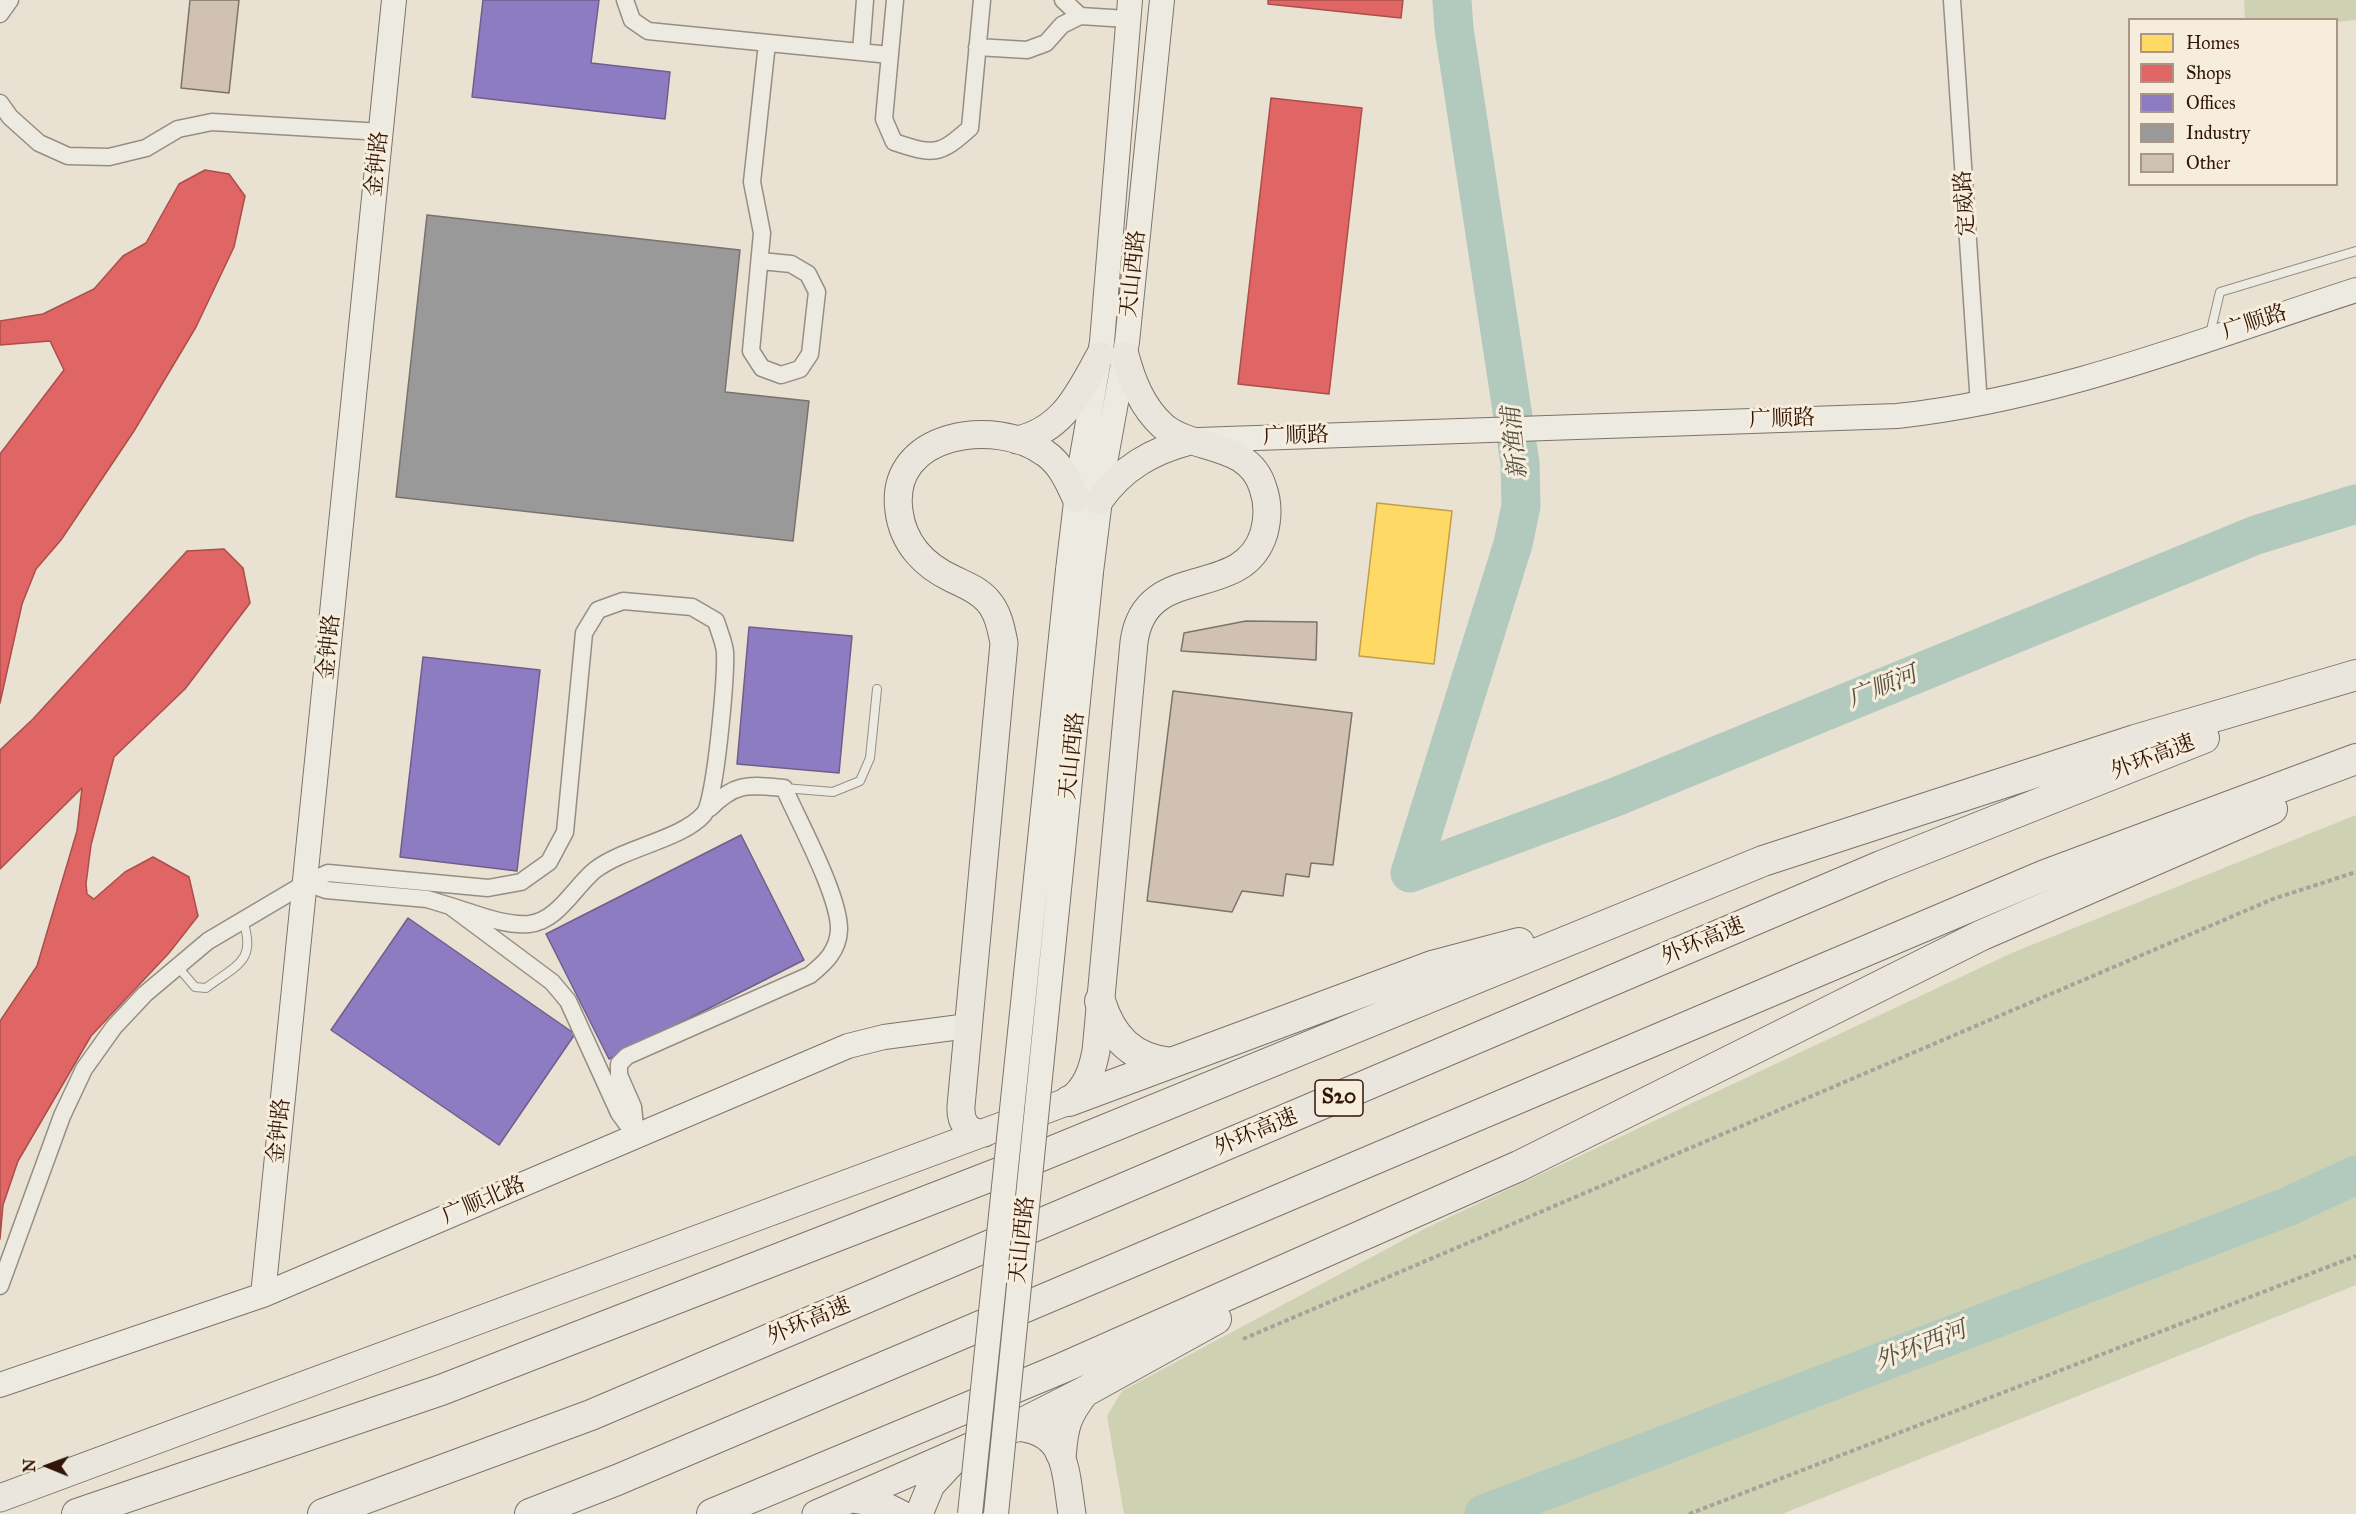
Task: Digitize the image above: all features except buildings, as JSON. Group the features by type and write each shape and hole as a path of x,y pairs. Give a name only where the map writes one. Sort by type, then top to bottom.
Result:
{"highway":[{"path":"77,1514 441,1390 1009,1169 1604,924 1763,861 2135,740 2356,675"},
{"name":"外环高速","path":"323,1514 591,1415 2026,807 2356,683"},
{"path":"530,1514 617,1480 2045,875 2356,759"},
{"path":"712,1514 1060,1369 1519,1166 1982,935 2356,772"},
{"path":"1069,1101 1432,966 1489,950 1604,924"},
{"path":"1100,1000 1109,1024 1125,1045 1143,1058 1171,1063"},
{"path":"1015,1427 1084,1392 1339,1247"},
{"path":"1061,1454 1062,1432 1069,1412 1084,1392"}],"main road":[{"path":"0,1498 1069,1101 1084,1086 1090,1076 1096,1051 1134,642 1138,625 1148,608 1169,591 1187,583 1222,576 1242,565 1258,547 1267,517 1263,485 1251,466 1232,453 1190,441 1165,427 1147,407 1113,355 1060,420 1041,433 1017,440"},
{"path":"984,1132 971,1131 965,1126 961,1106 1004,643 997,616 987,599 968,586 937,572 915,551 901,524 899,494 910,467 933,443 968,435 1017,440 1038,448 1053,459 1087,499 1140,460 1190,441"},
{"path":"928,1153 949,1132 961,1106"},
{"path":"816,1514 1015,1427 1033,1428 1050,1438 1061,1454 1072,1514"},
{"path":"919,1514 931,1485 945,1468 967,1448"},
{"path":"852,1499 879,1503 901,1514"}],"street":[{"path":"0,14 10,0"},
{"name":"金钟路","path":"263,1294 394,0"},
{"path":"625,0 632,20 648,31 890,55"},
{"path":"861,52 866,0"},
{"path":"895,0 884,119 894,142 920,151 947,149 970,128 982,0"},
{"path":"1063,0 1080,16"},
{"name":"天山西路","path":"970,1514 1087,499 1113,355 1162,0"},
{"name":"定威路","path":"1952,0 1979,405"},
{"path":"977,46 1027,50 1046,44 1062,25 1080,16 1129,10"},
{"name":"天山西路","path":"1113,355 1129,10"},
{"path":"761,261 791,264 808,274 817,292 810,354 800,369 781,375 762,368 751,351 762,233 752,182 767,43"},
{"path":"0,103 10,117 39,143 68,156 109,157 146,148 178,129 212,122 381,132"},
{"name":"广顺路","path":"1190,441 1897,416 1979,405 2080,380 2356,290"},
{"name":"天山西路","path":"996,1514 1079,571"},
{"path":"0,1286 62,1116 84,1069 114,1027 145,994 208,940 306,883 328,873 488,888 521,882 549,862 565,832 584,633 598,610 623,601 692,607 716,621 725,651 714,791 705,813"},
{"path":"306,883 326,890 427,899 504,922 531,924 551,915 594,871 609,861 686,827 705,813 726,792 746,785 784,788 834,902 839,932 830,959 810,975 627,1056 619,1064 619,1075 633,1107 636,1136"},
{"path":"450,906 552,982 568,1001 619,1113 636,1136"},
{"name":"广顺北路","path":"0,1385 263,1294 848,1046 884,1037 968,1026"}],"lane":[{"path":"2210,338 2220,292 2356,251"},
{"path":"784,788 833,792 860,781 870,758 876,689"},
{"path":"177,966 195,987 206,988 241,962 249,951 249,938 243,921"}],"path":[{"path":"1243,1339 2273,899 2356,872"},
{"path":"1689,1514 2356,1256"}],"green space":[{"path":"2244,0 2356,0 2356,20 2338,22 2338,18 2245,18"},
{"path":"2356,815 2356,1285 1782,1514 1124,1514 1107,1416 1122,1391 1424,1229 2014,952"}],"waterway":[{"name":"新渔浦","path":"1410,873 1513,544 1521,506 1520,463 1454,29 1452,0"},
{"name":"广顺河","path":"1410,873 1613,798 2256,535 2356,504"},
{"name":"外环西河","path":"1484,1514 2287,1207 2356,1175"}]}
